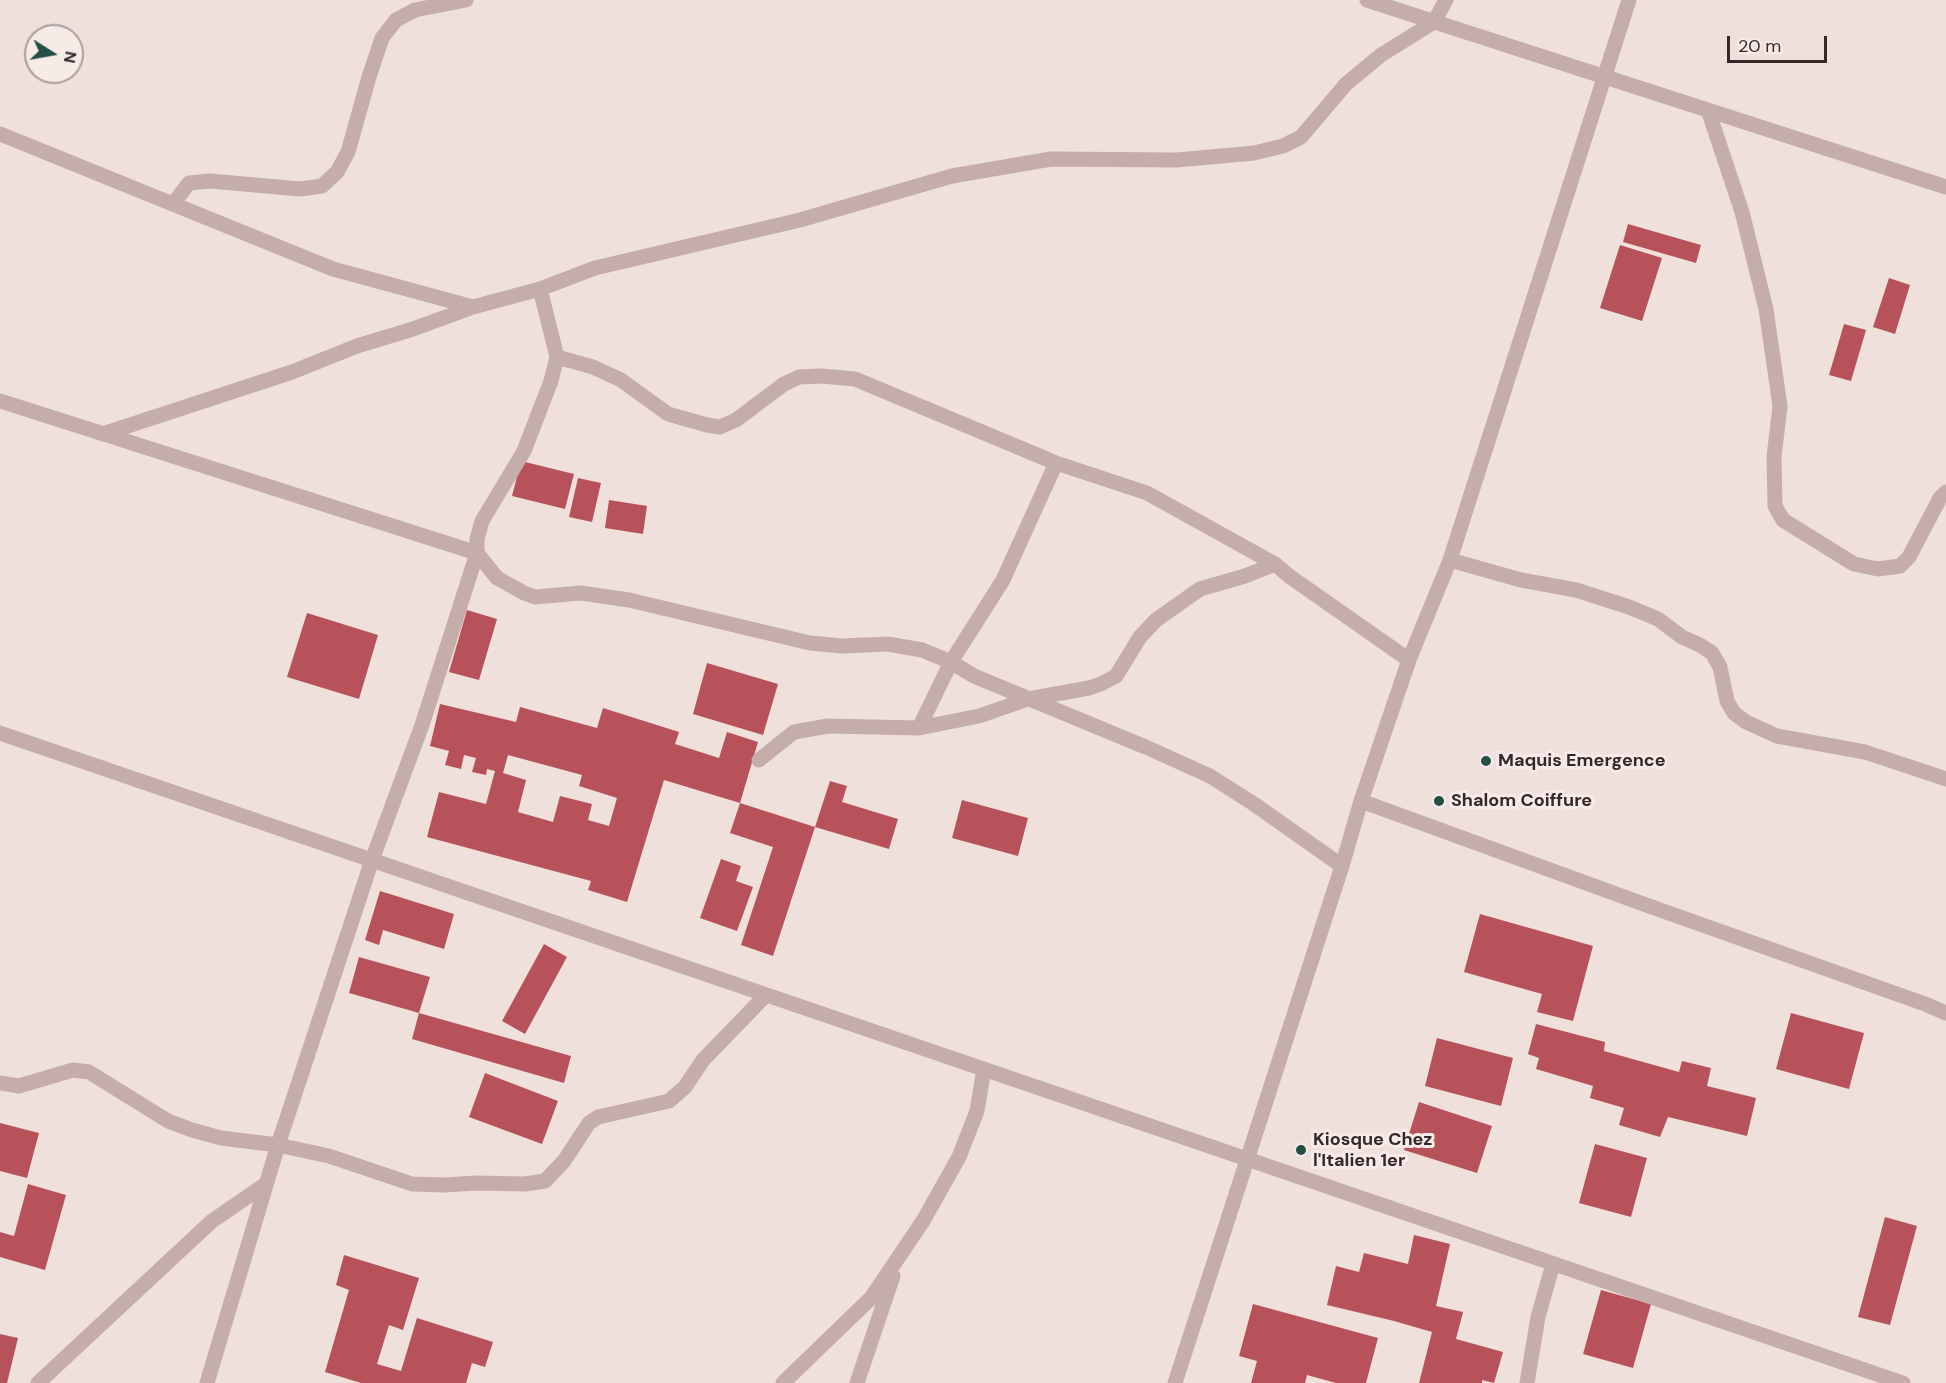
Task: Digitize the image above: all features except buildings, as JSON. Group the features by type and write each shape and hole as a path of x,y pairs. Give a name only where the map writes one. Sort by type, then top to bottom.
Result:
{"street":[{"path":"173,204 189,183 210,182 300,189 322,186 337,172 348,152 382,38 396,20 414,10 466,0"},
{"path":"1367,0 1946,187"},
{"path":"104,434 291,372 357,346 473,307 540,289 595,268 800,220 952,176 1051,159 1177,160 1254,153 1284,146 1300,137 1346,84 1381,55 1434,22 1446,0"},
{"path":"1175,1383 1361,801 1409,660 1450,560 1629,0"},
{"path":"1708,110 1742,212 1766,309 1780,406 1774,457 1774,506 1783,520 1854,564 1878,568 1900,566 1909,557 1940,498 1946,492"},
{"path":"0,134 333,269 473,307"},
{"path":"207,1383 278,1145 372,860 422,725 477,553 477,539 482,521 524,451 551,381 557,357 540,289"},
{"path":"557,357 593,368 621,380 668,414 720,427 736,420 784,384 799,377 855,379 1056,463 1147,493 1275,564 1409,660"},
{"path":"0,401 477,553 497,578 535,597 581,593 620,599 810,643 842,646 888,644 922,650 951,662 974,676 1210,776 1342,866"},
{"path":"919,728 951,662 1003,579 1056,463"},
{"path":"1450,560 1521,580 1576,590 1658,618 1682,637 1712,653 1720,667 1727,701 1734,712 1746,722 1777,736 1865,752 1946,779"},
{"path":"759,760 794,732 828,726 919,728 979,716 1028,699 1101,684 1116,676 1140,637 1156,620 1200,589 1245,576 1275,564"},
{"path":"0,733 1903,1383"},
{"path":"1361,801 1946,1013"},
{"path":"0,1083 19,1086 73,1070 89,1072 168,1121 221,1138 278,1145 329,1156 412,1184 525,1184 544,1181 564,1161 589,1123 598,1117 669,1101 685,1088 704,1060 766,994"},
{"path":"783,1383 871,1298 923,1221 959,1157 977,1111 984,1069"},
{"path":"38,1383 212,1221 266,1184"},
{"path":"857,1383 900,1256"},
{"path":"1527,1383 1538,1317 1553,1264"}],"place":[{"name":"Maquis Emergence","path":"1486,761"},
{"name":"Shalom Coiffure","path":"1439,801"},
{"name":"Kiosque Chez l'Italien 1er","path":"1301,1150"}]}
